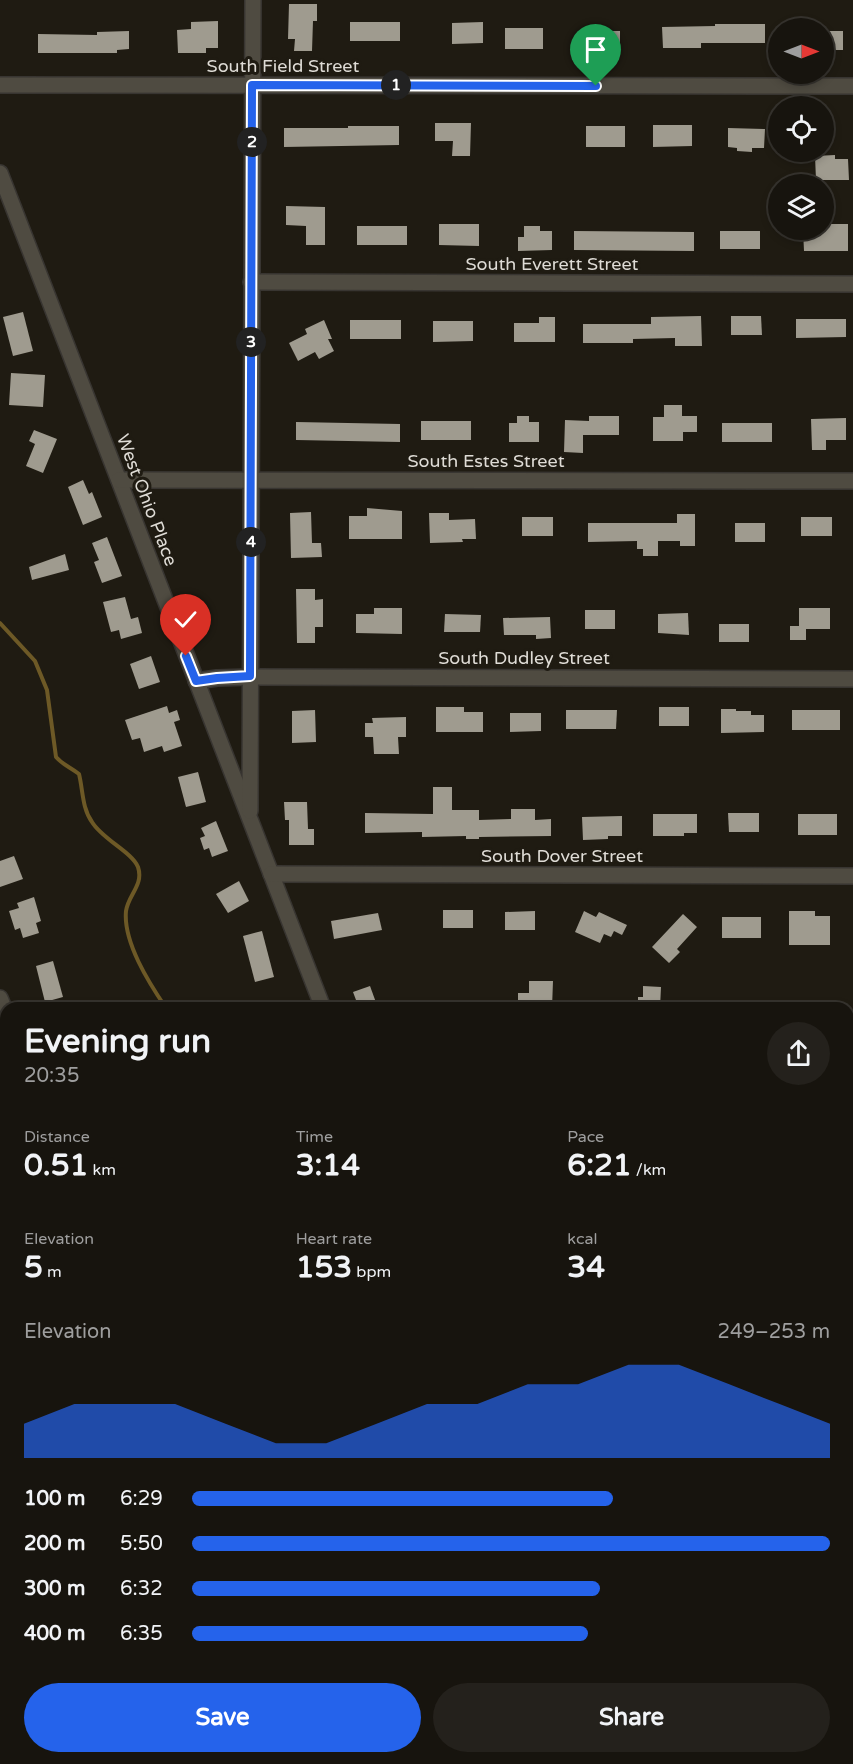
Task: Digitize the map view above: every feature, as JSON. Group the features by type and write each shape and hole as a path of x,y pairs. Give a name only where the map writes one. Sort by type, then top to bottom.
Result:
{"street":[{"path":"250,820 253,0"},
{"name":"South Field Street","path":"0,85 853,86"},
{"name":"West Ohio Place","path":"0,173 320,1002"},
{"name":"South Everett Street","path":"252,282 853,284"},
{"name":"South Estes Street","path":"118,480 853,481"},
{"name":"South Dudley Street","path":"196,681 250,676 853,679"},
{"name":"South Dover Street","path":"271,874 853,876"}],"building":[{"path":"289,4 317,4 317,21 313,21 312,51 294,51 295,39 288,39"},
{"path":"218,21 218,48 206,48 206,53 178,53 177,30 191,29 191,22"},
{"path":"350,22 400,22 400,41 350,41"},
{"path":"483,22 483,43 452,44 452,23"},
{"path":"715,24 765,24 765,43 701,43 701,48 663,48 662,27 715,26"},
{"path":"505,28 543,28 543,49 505,49"},
{"path":"129,31 129,49 117,50 117,53 38,53 38,34 97,35 97,32"},
{"path":"581,31 620,31 620,52 581,52"},
{"path":"834,31 843,31 843,50 834,50"},
{"path":"435,123 471,123 470,156 452,156 453,141 435,141"},
{"path":"653,125 692,125 692,146 653,147"},
{"path":"348,126 399,126 399,145 284,147 284,128 348,128"},
{"path":"586,126 625,126 625,147 586,147"},
{"path":"728,128 765,129 764,148 752,148 752,152 737,151 737,148 728,147"},
{"path":"834,155 835,159 848,159 849,180 834,180 834,174 816,174 815,162 834,162"},
{"path":"286,206 325,207 325,245 306,245 306,226 286,225"},
{"path":"439,224 479,224 479,246 439,245"},
{"path":"834,224 848,224 848,251 804,251 803,240 834,240"},
{"path":"357,226 407,226 407,245 357,245"},
{"path":"524,226 540,226 540,231 552,231 552,250 518,251 518,237 524,237"},
{"path":"574,231 694,232 694,251 574,250"},
{"path":"720,231 760,231 760,249 720,249"},
{"path":"23,312 33,351 13,356 3,317"},
{"path":"701,316 702,346 675,346 675,338 633,339 633,343 583,343 583,324 651,324 651,317"},
{"path":"731,316 761,316 762,335 731,335"},
{"path":"539,317 555,317 555,342 514,342 514,323 539,323"},
{"path":"796,319 846,319 846,337 796,338"},
{"path":"324,320 332,339 328,339 334,351 319,359 315,352 298,361 289,343 307,334 305,329"},
{"path":"350,320 401,320 401,339 350,339"},
{"path":"433,321 473,321 473,341 433,342"},
{"path":"11,373 45,375 43,407 9,405"},
{"path":"664,405 682,405 682,416 697,416 697,432 683,432 683,441 653,441 653,417 664,417"},
{"path":"517,416 529,416 529,422 539,422 539,442 509,442 509,423 517,423"},
{"path":"589,416 619,416 619,435 583,435 583,453 564,452 565,420 589,421"},
{"path":"846,418 846,440 826,440 826,450 812,450 811,419"},
{"path":"421,421 471,421 471,440 421,440"},
{"path":"296,422 400,424 400,442 296,440"},
{"path":"722,423 772,423 772,442 722,442"},
{"path":"34,430 57,439 43,473 26,466 35,444 29,441"},
{"path":"83,480 89,494 92,492 102,517 83,525 68,487"},
{"path":"367,508 402,511 402,539 349,539 349,516 367,516"},
{"path":"311,512 312,543 321,543 322,557 291,558 290,513"},
{"path":"429,513 449,513 449,520 475,519 476,539 462,539 463,542 430,543"},
{"path":"677,514 695,514 695,546 680,546 680,541 658,541 658,556 643,556 643,549 637,549 637,541 588,542 588,523 677,523"},
{"path":"522,517 553,517 553,536 522,536"},
{"path":"801,517 832,517 832,536 801,536"},
{"path":"735,523 765,523 765,542 735,542"},
{"path":"107,537 122,576 102,583 94,562 99,560 92,543"},
{"path":"65,554 69,570 32,580 29,567"},
{"path":"296,589 315,589 315,600 323,599 323,627 315,627 315,643 297,643"},
{"path":"125,597 131,619 138,617 142,633 121,639 119,630 111,632 103,602"},
{"path":"374,608 402,608 402,634 356,633 356,614 374,614"},
{"path":"799,608 830,608 830,629 806,629 806,640 790,640 790,626 799,626"},
{"path":"585,610 615,610 615,629 585,629"},
{"path":"688,613 689,635 658,633 658,614"},
{"path":"445,614 481,615 480,632 444,632"},
{"path":"550,617 551,638 536,639 536,635 504,635 503,618"},
{"path":"719,624 749,624 749,642 719,642"},
{"path":"151,656 160,682 139,689 130,664"},
{"path":"167,706 169,713 177,710 180,720 174,722 182,746 164,752 162,746 144,752 140,738 132,740 125,720"},
{"path":"436,707 464,707 464,712 483,712 483,732 436,732"},
{"path":"659,707 689,707 689,726 659,726"},
{"path":"721,709 751,711 751,715 764,715 764,732 721,733"},
{"path":"315,710 316,742 292,743 292,711"},
{"path":"566,710 617,710 616,729 566,729"},
{"path":"792,710 840,710 840,730 792,730"},
{"path":"510,713 541,713 541,731 510,732"},
{"path":"406,717 406,737 398,737 399,754 374,754 373,737 365,737 365,723 373,723 372,718"},
{"path":"198,772 206,802 186,807 178,777"},
{"path":"433,787 452,787 452,810 479,810 479,820 511,819 511,809 535,809 535,820 551,819 551,836 466,839 466,836 422,837 422,832 365,833 365,813 433,814"},
{"path":"284,802 307,802 308,829 314,829 314,845 289,845 289,820 285,820"},
{"path":"728,813 759,813 759,832 729,832"},
{"path":"653,814 697,814 697,833 684,833 684,836 653,836"},
{"path":"798,814 837,814 837,835 798,835"},
{"path":"622,816 622,836 583,840 582,817"},
{"path":"216,821 228,851 212,857 209,848 204,850 200,838 205,836 201,828"},
{"path":"14,856 23,879 0,887 0,861"},
{"path":"239,881 249,901 228,913 216,894"},
{"path":"34,897 41,921 36,923 39,933 23,938 20,928 15,930 9,911 19,908 17,903"},
{"path":"443,910 473,910 473,928 443,928"},
{"path":"535,911 535,930 505,930 505,912"},
{"path":"584,911 596,917 599,912 627,925 622,935 614,931 611,937 604,934 600,943 575,932"},
{"path":"789,911 815,911 815,916 830,916 830,945 789,945"},
{"path":"378,913 382,930 334,939 331,921"},
{"path":"683,914 697,927 677,949 680,952 669,963 652,947"},
{"path":"722,917 761,917 761,938 722,938"},
{"path":"262,931 274,977 255,982 243,936"},
{"path":"53,961 63,997 45,1002 36,966"},
{"path":"529,981 553,981 552,1002 518,1002 518,993 529,993"},
{"path":"370,986 376,1002 357,1002 353,992"},
{"path":"643,986 661,987 660,1002 638,1002 638,997 643,997"}],"waterway":[{"path":"0,623 35,661 47,690 56,757 79,774 89,817 103,834 135,861 138,867 139,879 127,905 126,923 138,962 162,1002"}],"route":[{"path":"186,656 196,681 250,676 252,85 596,86"}]}
